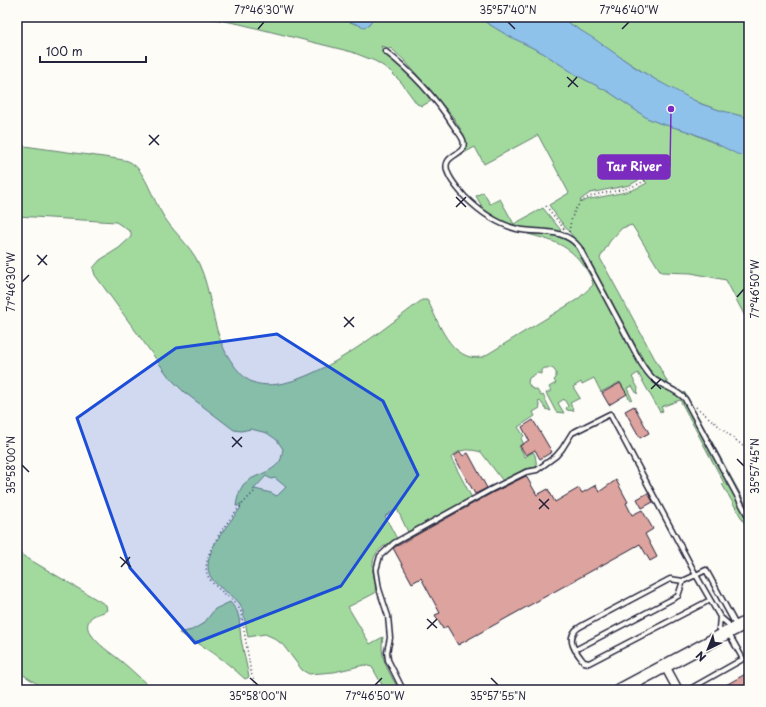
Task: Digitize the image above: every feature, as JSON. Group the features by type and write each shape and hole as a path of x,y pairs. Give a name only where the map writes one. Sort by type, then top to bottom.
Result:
{"main road":[{"path":"620,690 749,621"}],"street":[{"path":"665,666 678,690"}],"lane":[{"path":"385,51 407,69 426,89 446,113 463,141 460,152 448,160 446,166 448,173 465,196 502,224 518,229 557,233 574,240 583,252 646,371 657,382 680,393 685,399 749,518"},
{"path":"403,690 388,660 387,645 390,638 388,616 379,588 376,570 380,556 394,544 490,490 526,472 538,470 556,456 572,433 610,414 696,575 720,617 728,624 730,631"},
{"path":"689,690 743,659 730,631 706,570 683,581 670,579 585,624 575,630 572,636 572,643 575,650 584,662 590,663 710,600"},
{"path":"575,650 678,596 683,581"},
{"path":"720,617 719,628 730,631"},
{"path":"697,685 700,690"}],"path":[{"path":"546,206 559,224 569,234 571,221 576,208 590,196 631,187 655,174"},
{"path":"685,399 749,451"},
{"path":"254,492 231,518 219,535 210,550 205,569 209,578 237,605 241,612 251,673 258,690"}],"highlighted area":[{"path":"277,334 383,401 418,475 341,586 195,643 130,568 77,418 176,348"}],"green space":[{"path":"204,17 338,17 355,24 369,25 373,17 477,17 507,35 543,53 578,76 609,92 647,118 687,131 749,158 749,324 726,280 691,273 661,272 632,225 622,228 610,241 600,258 669,385 658,379 646,365 584,250 549,205 569,193 538,135 484,164 475,147 462,154 465,147 464,135 453,117 406,62 392,49 381,46 388,56 409,73 431,101 422,106 417,104 401,82 388,69 375,61 352,52 240,24","holes":["642,178 647,183 635,189 624,192 589,199 583,202 580,200 590,193 630,185"]},
{"path":"559,17 749,17 749,118 702,104 683,95 647,74"},
{"path":"17,145 126,160 130,162 144,177 164,217 191,250 199,264 207,285 220,340 230,360 240,373 248,380 271,385 293,381 317,371 341,358 365,343 422,300 427,300 440,327 456,349 462,354 470,357 483,357 578,299 593,285 591,277 585,268 566,248 552,241 528,234 561,237 578,249 649,378 683,399 749,521 749,531 722,484 724,483 680,400 661,407 663,411 660,412 638,373 632,377 638,388 637,394 632,386 627,388 632,399 630,400 620,382 601,392 594,378 582,384 581,382 573,387 580,398 570,403 574,411 567,410 566,408 568,406 564,399 558,403 564,413 556,412 546,393 551,391 549,387 556,383 554,380 556,378 556,372 552,368 545,368 541,370 541,374 537,373 529,378 528,383 531,388 537,390 541,396 543,395 551,411 546,409 540,401 538,402 540,408 533,412 535,416 518,427 524,436 521,438 523,443 519,446 525,457 533,452 537,467 525,469 503,481 481,452 473,450 461,451 451,458 472,498 408,532 397,509 385,516 397,539 380,549 374,557 373,569 375,593 348,607 370,644 383,637 382,652 388,671 399,690 385,690 372,667 364,665 334,672 309,674 302,670 283,645 274,638 265,634 248,637 244,615 240,604 234,597 215,583 208,571 208,561 216,542 240,509 241,503 236,506 238,495 243,485 252,478 272,469 277,465 281,460 283,449 277,440 267,433 251,429 241,431 234,430 184,392 169,377 95,275 93,268 100,260 119,248 131,237 131,232 116,222 17,216","holes":["266,476 271,479 275,478 286,487 277,496 271,493 255,489 253,490"]},
{"path":"483,192 490,204 500,199 514,224 543,208 564,234 557,231 518,227 505,223 484,210 476,196"},
{"path":"684,392 749,510 749,512"},
{"path":"17,552 106,605 107,610 105,612 91,617 89,620 89,632 101,645 125,664 153,690 47,690 17,671"},
{"path":"230,602 237,611 239,618 241,639 249,677 245,679 214,653 179,633 192,630 204,623 215,609"}],"water":[{"path":"338,17 373,17 369,25 364,27"},
{"path":"477,17 559,17 593,38 636,68 701,104 749,118 749,158 737,154 705,138 647,118 609,92 578,76 543,53 507,35"}],"building":[{"path":"620,383 627,394 609,405 602,393"},
{"path":"634,406 649,433 640,438 625,411"},
{"path":"533,420 552,452 540,459 535,450 526,455 520,446 529,440 522,427"},
{"path":"460,452 463,456 468,453 487,488 475,494 454,456"},
{"path":"526,476 537,495 548,489 555,502 579,488 582,493 596,485 599,492 616,480 628,502 626,503 632,515 642,510 653,529 645,534 657,557 650,561 640,544 458,645 447,626 443,629 435,615 440,613 421,578 412,583 393,548 492,493"},
{"path":"648,493 653,502 642,508 637,499"},
{"path":"749,672 749,690 717,690"}],"place":[{"name":"Tar River","path":"671,109"}]}
